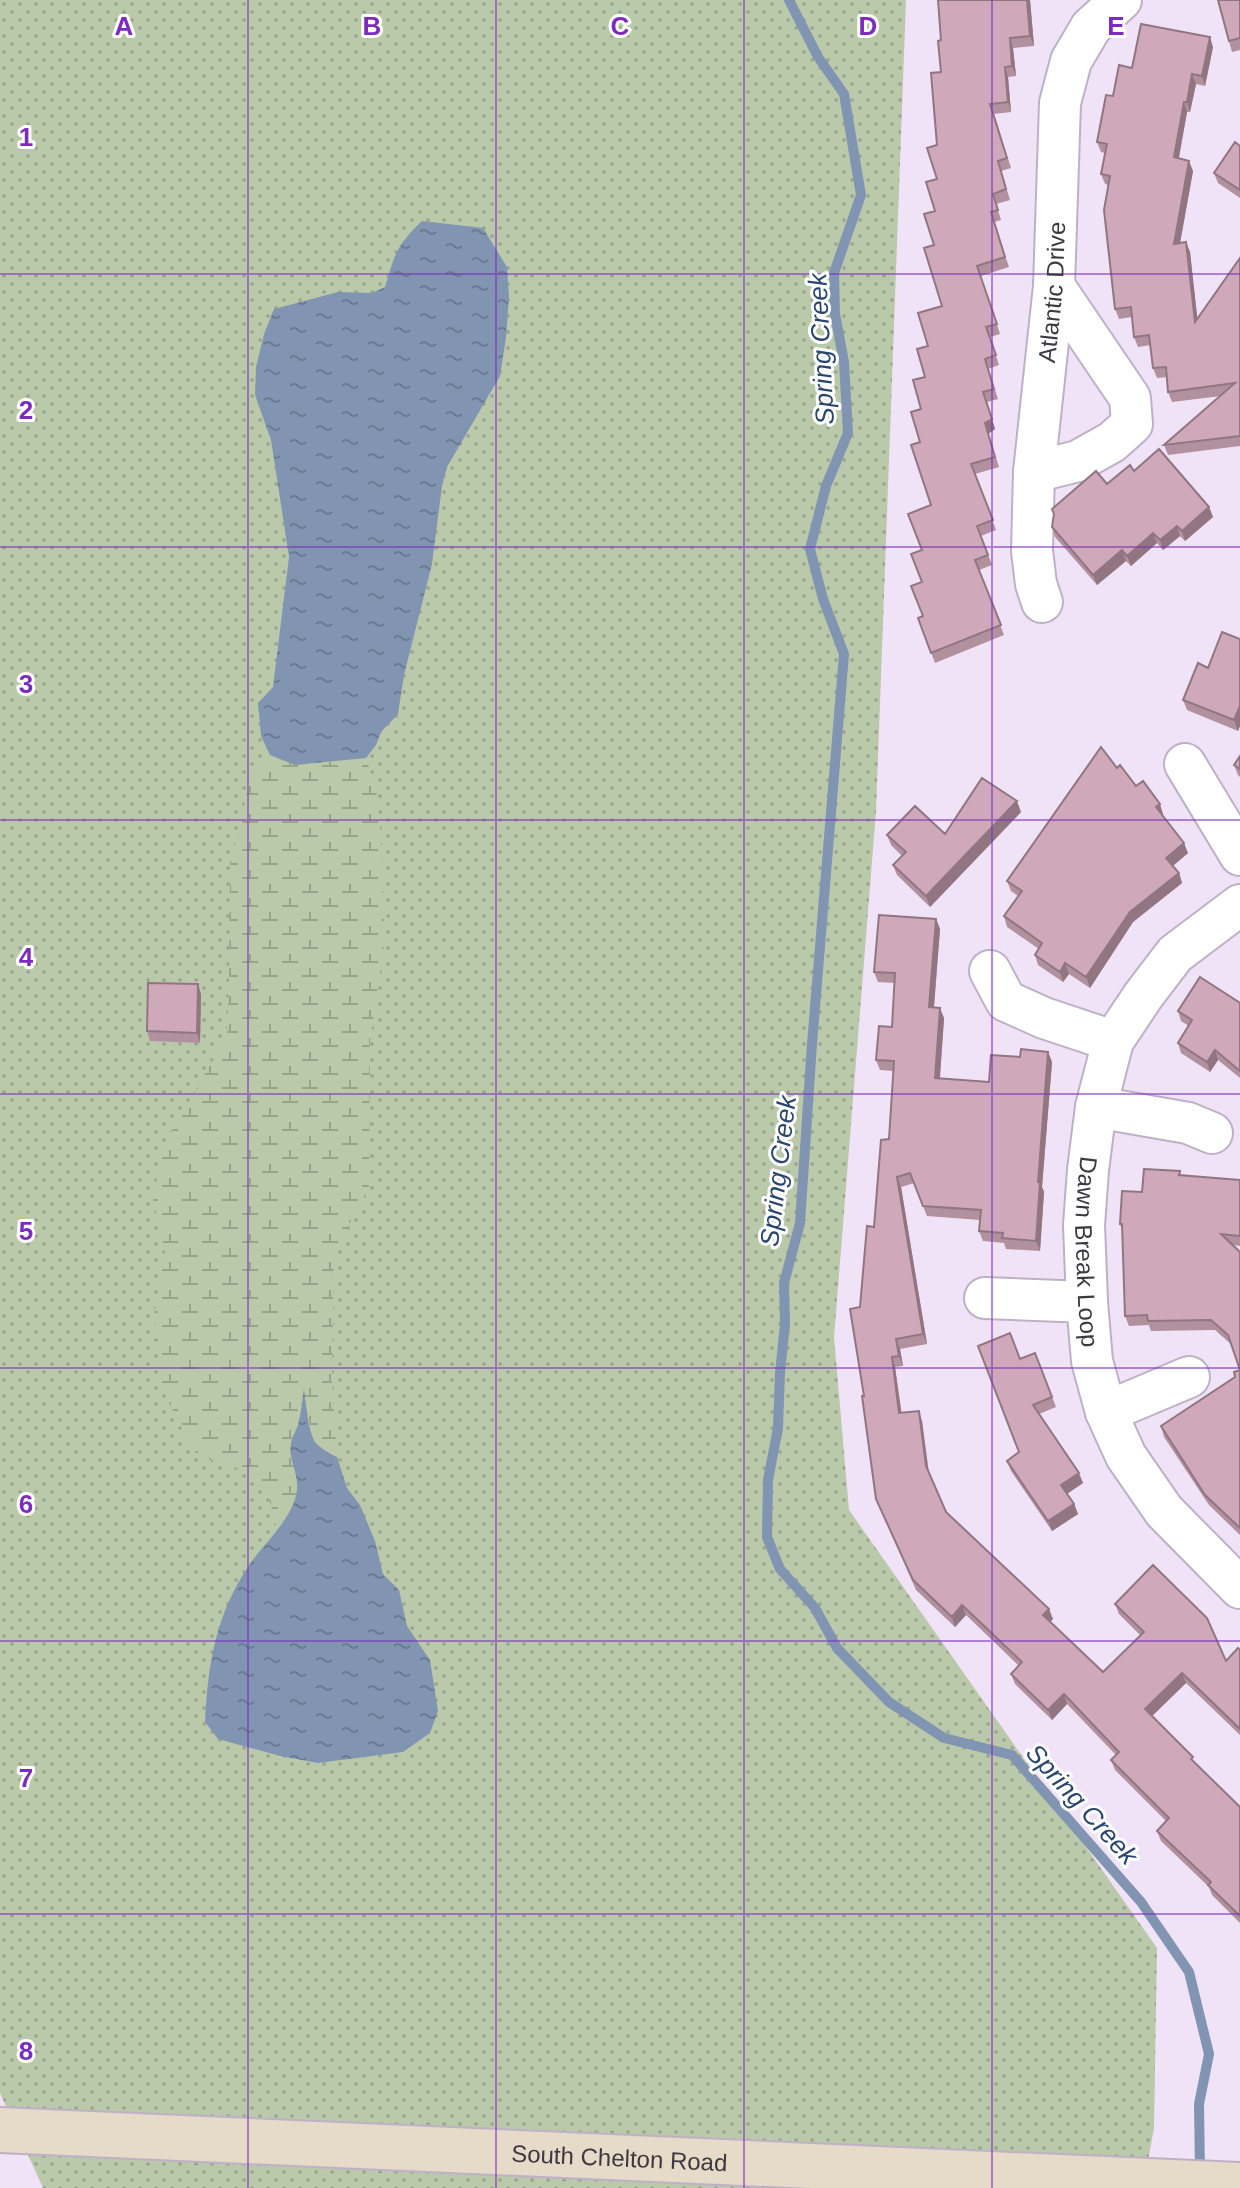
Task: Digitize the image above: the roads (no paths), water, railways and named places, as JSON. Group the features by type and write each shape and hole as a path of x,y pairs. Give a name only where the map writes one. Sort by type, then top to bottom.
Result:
{"main road":[{"name":"South Chelton Road","path":"0,2130 1240,2185"}],"street":[{"name":"Atlantic Drive","path":"1042,602 1036,584 1032,551 1034,472 1054,286 1060,103 1071,61 1091,27 1121,0"},
{"path":"1034,472 1078,461 1112,442 1132,424 1130,398 1054,286"},
{"path":"1185,764 1240,855"},
{"name":"Dawn Break Loop","path":"1240,905 1175,954 1113,1041 1096,1107 1084,1225 1092,1361 1106,1412 1126,1456 1164,1511 1240,1588"},
{"path":"990,971 1006,1001 1044,1018 1113,1041"},
{"path":"1096,1107 1188,1123 1212,1133"},
{"path":"985,1298 1087,1302"},
{"path":"1106,1412 1189,1377"}],"water":[{"path":"422,221 483,228 507,267 509,297 500,376 447,467 432,564 404,675 398,714 381,732 366,758 295,765 270,755 261,736 258,703 273,687 289,557 271,440 255,395 256,367 274,309 338,292 372,293 385,287 398,251"},
{"path":"304,1389 315,1442 337,1457 347,1488 360,1505 375,1541 383,1574 399,1590 407,1626 430,1660 438,1711 430,1733 403,1752 318,1763 218,1739 205,1722 216,1638 230,1599 252,1561 280,1526 297,1493 290,1450"}],"waterway":[{"name":"Spring Creek","path":"789,0 818,57 844,94 861,195 834,273 835,314 844,362 848,433 826,486 810,549 823,599 844,654 800,1223 784,1283 785,1324 778,1428 768,1480 767,1537 780,1569 815,1608 837,1648 889,1702 944,1738 1012,1755 1141,1902 1189,1972 1209,2054 1199,2104 1200,2174"}]}
